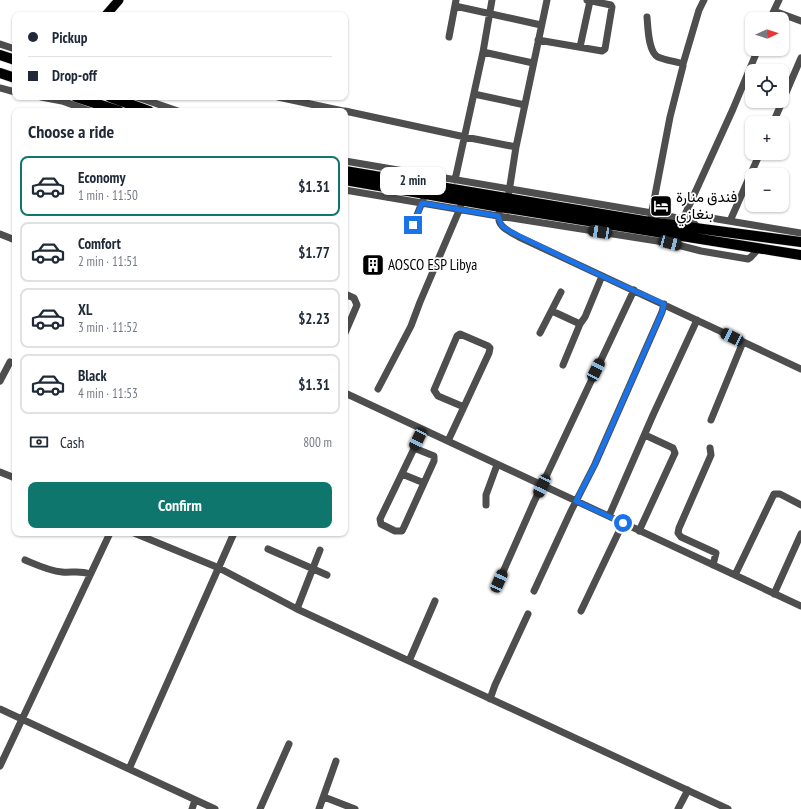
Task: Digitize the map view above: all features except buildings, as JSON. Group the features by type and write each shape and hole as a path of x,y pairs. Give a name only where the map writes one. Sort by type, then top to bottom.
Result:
{"highway":[{"path":"0,55 12,59"},
{"path":"0,74 12,77"},
{"path":"85,100 110,108"},
{"path":"118,100 141,108"},
{"path":"348,172 427,190 651,217 698,228 801,242"},
{"path":"348,182 363,189 390,193 427,190 462,205 801,255"}],"main road":[{"path":"109,12 119,0"}],"street":[{"path":"455,180 483,52 492,0"},
{"path":"508,199 516,147 547,0"},
{"path":"538,40 580,48 602,52 605,49 612,7 610,5 588,0 580,48"},
{"path":"651,217 670,117 683,64 699,10 704,0"},
{"path":"779,0 774,11 801,21"},
{"path":"449,37 456,3 489,14 542,25"},
{"path":"647,17 650,42 653,52 657,56 683,64"},
{"path":"0,44 12,48"},
{"path":"483,52 533,63"},
{"path":"683,219 733,109 755,56"},
{"path":"776,116 801,58"},
{"path":"0,88 12,91"},
{"path":"474,94 525,105"},
{"path":"54,100 81,108"},
{"path":"146,100 169,108"},
{"path":"292,100 330,108"},
{"path":"348,112 465,138 516,147"},
{"path":"730,221 757,160"},
{"path":"348,163 427,190 455,180 510,188 651,217 683,219 693,222 698,228"},
{"path":"348,190 363,189"},
{"path":"413,225 427,190"},
{"path":"378,390 411,326 462,205"},
{"path":"499,211 503,228 801,369"},
{"path":"711,218 801,233"},
{"path":"0,234 12,239"},
{"path":"563,365 602,276"},
{"path":"499,581 634,290"},
{"path":"540,333 561,292"},
{"path":"348,295 354,298 357,305 348,327"},
{"path":"534,591 595,464 662,312 664,304"},
{"path":"552,311 580,324"},
{"path":"609,516 697,320"},
{"path":"448,441 464,407 489,353 490,348 484,343 460,334 457,336 434,390 438,396 464,407"},
{"path":"711,420 743,342"},
{"path":"0,381 10,362"},
{"path":"348,394 801,606"},
{"path":"414,448 434,456 435,458 402,531 394,531 385,527 380,521 414,448 423,430"},
{"path":"639,530 675,453 673,448 645,435"},
{"path":"710,448 711,455 678,533 681,537 716,553 713,565"},
{"path":"486,504 486,495 498,465"},
{"path":"0,472 12,477"},
{"path":"402,474 424,483"},
{"path":"735,575 774,494 780,494 801,505"},
{"path":"581,611 623,523"},
{"path":"774,594 801,534"},
{"path":"0,766 109,536"},
{"path":"141,536 219,568 297,610 728,809"},
{"path":"129,769 233,536"},
{"path":"268,549 327,575"},
{"path":"297,610 320,550"},
{"path":"25,560 60,572 79,571 90,574"},
{"path":"409,662 435,601"},
{"path":"490,699 528,614"},
{"path":"0,709 214,809"},
{"path":"260,809 290,744"},
{"path":"318,809 324,798 336,761"},
{"path":"678,809 688,790"},
{"path":"324,798 355,809"},
{"path":"192,809 195,800"}],"place":[{"name":"فندق منارة بنغازي","path":"661,206"},
{"name":"AOSCO ESP Libya","path":"373,265"}],"route":[{"path":"413,225 422,203 498,216 503,228 664,304 662,312 595,464 576,501 623,523"}]}
